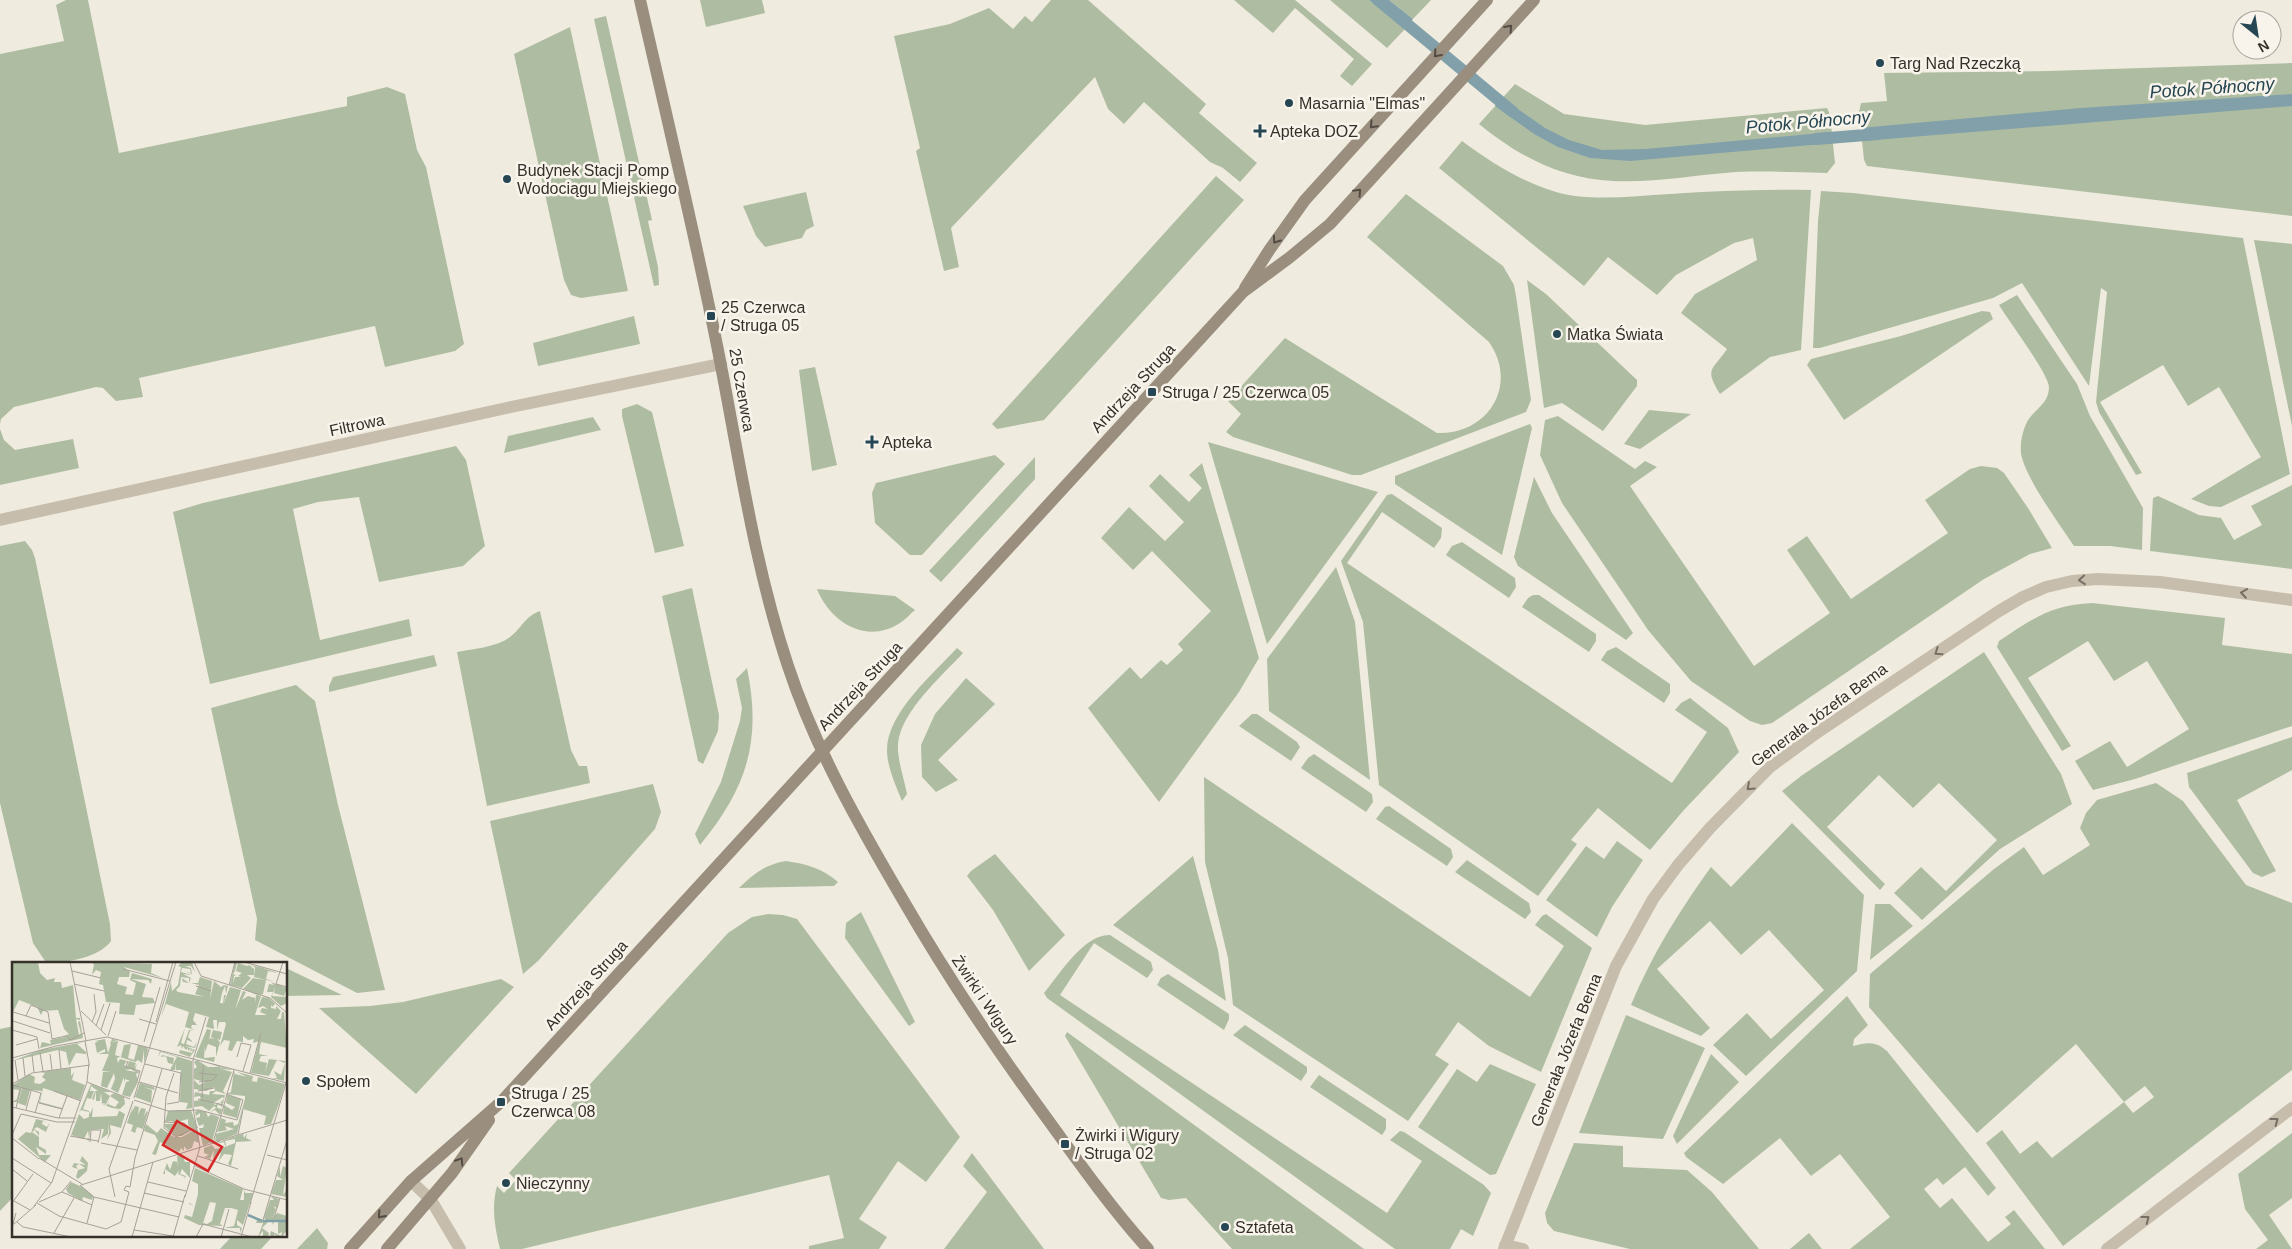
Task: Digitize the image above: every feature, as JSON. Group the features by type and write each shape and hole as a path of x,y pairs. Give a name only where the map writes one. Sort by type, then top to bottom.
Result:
{"street":[{"name":"25 Czerwca","path":"640,0 721,364 749,513 768,595 787,664 822,751"},
{"name":"Andrzeja Struga","path":"350,1249 411,1181 501,1102 1243,292 1270,249 1305,200 1487,0"},
{"name":"Andrzeja Struga","path":"1243,292 1290,258 1330,224 1534,0"},
{"name":"Filtrowa","path":"0,520 521,405 721,364"},
{"name":"Generała Józefa Bema","path":"1505,1247 1616,966 1631,935 1653,899 1678,865 1710,828 1770,767 1999,611 2046,587 2072,581 2098,579 2130,580 2160,582 2292,600"},
{"name":"Żwirki i Wigury","path":"822,751 873,849 941,964 1024,1088 1080,1166 1148,1249"},
{"name":"Andrzeja Struga","path":"387,1249 431,1200 452,1173 501,1102"},
{"path":"2107,1249 2292,1108"},
{"path":"411,1181 431,1200 460,1249"},
{"path":"1505,1247 1523,1249"}],"green space":[{"path":"66,0 88,0 119,153 347,106 347,97 387,87 405,94 417,150 426,167 464,344 455,351 385,367 375,326 139,378 143,397 116,401 103,388 96,387 14,407 1,419 0,424 0,54 64,41 56,5"},
{"path":"700,0 762,0 765,13 706,27"},
{"path":"1051,0 1088,0 1206,104 1199,113 1257,163 1240,182 1223,168 1210,162 1144,102 1124,124 1108,109 1095,77 951,228 959,267 944,271 916,151 920,148 894,36 950,24 989,8 1013,29 1025,16 1032,22"},
{"path":"1234,0 1295,0 1372,64 1352,86 1340,76 1354,59 1295,8 1273,33"},
{"path":"1330,0 1369,0 1405,29 1387,48"},
{"path":"1389,0 1431,0 1413,19"},
{"path":"606,16 652,220 648,221 658,267 659,285 654,286 594,19"},
{"path":"570,27 628,291 581,298 571,295 564,280 514,54"},
{"path":"2292,63 2292,216 1867,166 1864,160 1859,112 1861,103 1887,101 1884,73 2049,71"},
{"path":"1515,84 1564,114 1645,125 1827,108 1830,115 1835,163 1827,173 1736,172 1659,180 1628,181 1576,176 1558,171 1525,156 1479,124"},
{"path":"1462,141 1495,164 1518,177 1556,192 1583,197 1612,198 1722,191 1811,190 1801,350 1770,357 1720,394 1711,374 1714,366 1727,349 1681,313 1695,294 1757,260 1753,238 1734,243 1676,275 1657,295 1608,257 1584,286 1439,168"},
{"path":"1216,176 1244,200 1044,420 997,429 992,424"},
{"path":"1821,191 1853,193 2243,238 2290,474 2221,507 2209,506 2191,499 2261,457 2219,387 2188,406 2163,365 2100,402 2142,473 2136,475 2099,412 2096,402 2107,292 2101,288 2089,386 2022,283 1993,298 1820,348 1813,348"},
{"path":"806,192 814,226 806,230 802,238 765,247 756,236 743,206"},
{"path":"1406,194 1503,266 1514,285 1531,400 1526,412 1361,475 1352,475 1233,437 1226,432 1241,414 1228,401 1285,338 1437,433 1455,431 1471,426 1484,416 1493,404 1499,390 1501,375 1497,358 1489,342 1367,237"},
{"path":"2254,240 2292,244 2292,426"},
{"path":"1527,280 1546,294 1637,380 1637,386 1603,431 1562,403 1544,408"},
{"path":"2017,295 2077,384 2090,416 2143,508 2142,550 2110,546 2074,546 2043,500 2029,474 2021,453 2022,434 2029,419 2044,403 2049,387 2042,370 1999,305"},
{"path":"1982,311 1990,312 1993,319 1844,420 1807,365 1811,359 1901,336"},
{"path":"634,316 640,344 538,366 533,343"},
{"path":"815,367 837,465 812,471 799,370"},
{"path":"637,404 652,412 684,546 655,553 622,416 622,409"},
{"path":"1649,410 1691,414 1640,449 1624,444"},
{"path":"1558,416 1635,469 1645,461 1657,467 1630,486 1754,666 1830,613 1787,550 1807,536 1851,599 1948,533 1925,500 1970,469 1981,466 1997,468 2004,473 2052,548 2030,554 1984,579 1772,723 1762,725 1750,721 1691,681 1648,630 1562,503 1540,455 1545,420"},
{"path":"593,417 601,430 504,453 508,436"},
{"path":"1530,424 1532,428 1502,555 1395,484 1395,476"},
{"path":"0,429 4,440 15,450 73,439 79,468 0,485"},
{"path":"1208,442 1378,492 1267,644"},
{"path":"456,446 466,460 485,546 463,566 379,582 359,497 318,502 293,509 320,640 409,619 412,636 210,684 173,512 203,503"},
{"path":"995,455 1005,464 922,555 910,555 875,523 872,493 876,483"},
{"path":"1035,457 1035,479 941,582 929,571"},
{"path":"1202,463 1259,658 1239,692 1159,802 1088,708 1130,667 1141,679 1161,660 1167,665 1183,650 1178,644 1211,611 1152,551 1133,570 1101,538 1129,507 1165,541 1184,522 1149,486 1160,474 1189,502 1202,488 1189,475"},
{"path":"1534,477 1552,513 1633,633 1626,640 1518,566 1514,557"},
{"path":"2292,485 2292,569 2150,551 2153,498 2158,496 2199,515 2221,518 2234,540 2262,525 2251,506"},
{"path":"1392,494 1442,528 1441,538 1434,548 1382,512 1347,563 1672,783 1707,732 1675,710 1681,703 1690,698 1728,728 1739,752 1683,811 1650,850 1598,808 1571,840 1577,844 1538,896 1379,785 1363,622 1341,561 1387,495"},
{"path":"25,541 35,558 110,924 111,941 106,947 81,959 62,962 45,961 33,943 0,803 0,546"},
{"path":"1462,542 1515,578 1516,587 1509,598 1446,555 1452,546"},
{"path":"1336,567 1355,622 1370,780 1269,711 1267,659"},
{"path":"692,588 719,715 718,731 703,764 698,761 662,596"},
{"path":"817,589 895,596 915,610 902,622 887,629 875,632 862,631 840,620 823,601"},
{"path":"1533,595 1539,595 1596,634 1596,641 1589,652 1522,607 1528,598"},
{"path":"2092,603 2225,618 2222,645 2292,654 2292,726 2135,779 2093,790 2075,761 2110,741 2127,767 2189,729 2147,661 2114,681 2088,641 2028,678 2071,746 2062,751 1997,647 1999,641 2042,614 2078,604"},
{"path":"540,611 571,750 579,766 587,766 590,783 487,806 457,652 485,647 505,640 514,634 527,619"},
{"path":"1616,647 1670,684 1670,693 1664,703 1601,660 1607,651"},
{"path":"957,648 963,653 914,707 906,719 901,732 898,744 899,756 907,794 902,801 888,763 889,736 903,708 913,695"},
{"path":"1984,652 2061,774 2072,804 2000,849 1922,920 1894,893 1921,867 1946,891 1997,840 1939,783 1913,808 1879,775 1827,827 1885,884 1880,890 1782,791 1801,776"},
{"path":"434,655 437,666 329,692 329,686 333,677"},
{"path":"747,668 753,718 747,762 729,804 700,845 695,834 721,782 740,721 742,708 736,679"},
{"path":"966,678 995,704 938,760 958,780 936,792 922,777 921,745 935,714"},
{"path":"296,685 315,701 338,805 385,990 357,993 255,940 257,919 211,708"},
{"path":"1252,714 1257,714 1297,742 1300,747 1291,761 1239,726"},
{"path":"2292,737 2292,770 2237,800 2276,871 2262,877 2253,873 2189,787 2187,773"},
{"path":"1314,754 1372,794 1373,802 1366,812 1301,768 1308,758"},
{"path":"1204,777 1530,997 1564,946 1535,925 1542,916 1546,914 1592,948 1541,1072 1489,1046 1458,1022 1435,1055 1449,1064 1408,1121 1233,1005 1228,958 1205,862"},
{"path":"2156,783 2183,801 2246,885 2292,903 2292,1070 2063,1246 1986,1143 2002,1130 2020,1154 2037,1141 2052,1158 2124,1102 2076,1044 1977,1133 1869,1007 1870,974 1994,869 2024,847 2043,875 2090,845 2080,828 2086,813 2097,800","holes":["2145,1086 2154,1097 2133,1113 2124,1102"]},
{"path":"653,784 661,812 655,829 538,961 523,974 490,821"},
{"path":"1389,806 1451,849 1453,857 1447,866 1376,819 1385,807"},
{"path":"1792,823 1864,895 1857,971 1746,1076 1713,1045 1747,1013 1771,1039 1824,990 1769,930 1741,955 1710,921 1657,969 1710,1028 1701,1036 1631,1005 1648,968 1667,934 1711,867 1731,887"},
{"path":"1617,841 1643,860 1612,907 1597,937 1546,900 1586,846 1604,859"},
{"path":"995,854 1065,935 1029,971 993,910 967,876"},
{"path":"1193,856 1218,950 1226,1001 1113,925"},
{"path":"1467,860 1529,903 1531,912 1525,919 1455,872"},
{"path":"786,861 814,867 838,882 834,886 739,888 760,870"},
{"path":"1875,904 1890,904 1913,926 1870,960"},
{"path":"861,912 915,1022 909,1026 845,938 846,923"},
{"path":"768,914 783,915 797,919 960,1137 926,1182 898,1161 859,1219 887,1237 879,1249 809,1249 809,1246 844,1238 829,1175 522,1249 500,1249 494,1210 497,1186 504,1193 516,1180 509,1173 728,933 752,917"},
{"path":"1110,935 1151,962 1153,970 1147,978 1094,943 1060,995 1387,1213 1422,1161 1390,1140 1400,1131 1404,1132 1484,1185 1491,1193 1473,1236 1461,1229 1450,1249 1395,1249 1047,998 1044,993 1082,948 1100,936"},
{"path":"288,969 342,995 288,996"},
{"path":"1168,974 1229,1014 1224,1030 1157,985 1161,978"},
{"path":"501,979 514,987 416,1094 319,1008 370,1006 403,1002"},
{"path":"1847,996 1868,1025 1854,1039 1853,1046 1871,1043 1879,1045 1887,1051 1996,1188 1988,1196 1965,1167 1943,1185 1937,1178 1924,1189 1940,1208 1952,1198 1988,1242 2011,1224 2005,1217 2014,1210 2045,1249 1850,1249 1890,1217 1840,1154 1811,1176 1780,1138 1723,1184 1686,1157 1684,1153"},
{"path":"1626,1015 1705,1048 1663,1139 1579,1133"},
{"path":"1245,1025 1307,1067 1307,1072 1301,1081 1233,1035"},
{"path":"12,1026 12,1198 0,1211 0,1029"},
{"path":"1067,1032 1364,1249 1232,1249 1186,1198 1169,1200 1161,1198 1065,1036"},
{"path":"1711,1054 1739,1082 1677,1144 1673,1136"},
{"path":"1490,1064 1536,1084 1496,1174 1490,1175 1418,1127 1457,1069 1477,1082"},
{"path":"1319,1075 1386,1119 1386,1129 1382,1135 1310,1087"},
{"path":"2292,1133 2292,1198 2269,1215 2292,1249 2256,1249 2268,1240 2245,1209 2238,1174"},
{"path":"1574,1143 1623,1146 1623,1167 1687,1170 1712,1192 1759,1249 1630,1249 1554,1231 1547,1223 1545,1213"},
{"path":"972,1153 1044,1249 944,1249 987,1192 963,1166"},
{"path":"317,1228 328,1243 327,1249 297,1249"},
{"path":"1809,1233 1822,1249 1790,1249"},
{"path":"232,1236 273,1236 261,1249 220,1249"}],"water":[{"path":"1369,0 1389,0 1413,19 1405,29"},
{"path":"2292,94 2292,106 1862,141 1860,128 2081,108"},
{"path":"1502,98 1545,128 1569,140 1602,150 1646,149 1832,132 1833,143 1630,161 1590,158 1558,147 1534,134 1495,106"}],"waterway":[{"name":"Potok Północny","path":"1378,0 1513,112"},
{"name":"Potok Północny","path":"1816,139 1878,134"}],"place":[{"name":"Targ Nad Rzeczką","path":"1880,63"},
{"name":"Masarnia \"Elmas\"","path":"1289,103"},
{"name":"Apteka DOZ","path":"1260,131"},
{"name":"Budynek Stacji Pomp Wodociągu Miejskiego","path":"507,179"},
{"name":"25 Czerwca / Struga 05","path":"711,316"},
{"name":"Matka Świata","path":"1557,334"},
{"name":"Struga / 25 Czerwca 05","path":"1152,392"},
{"name":"Apteka","path":"872,442"},
{"name":"Społem","path":"306,1081"},
{"name":"Struga / 25 Czerwca 08","path":"501,1102"},
{"name":"Żwirki i Wigury / Struga 02","path":"1065,1144"},
{"name":"Nieczynny","path":"506,1183"},
{"name":"Sztafeta","path":"1225,1227"}]}
